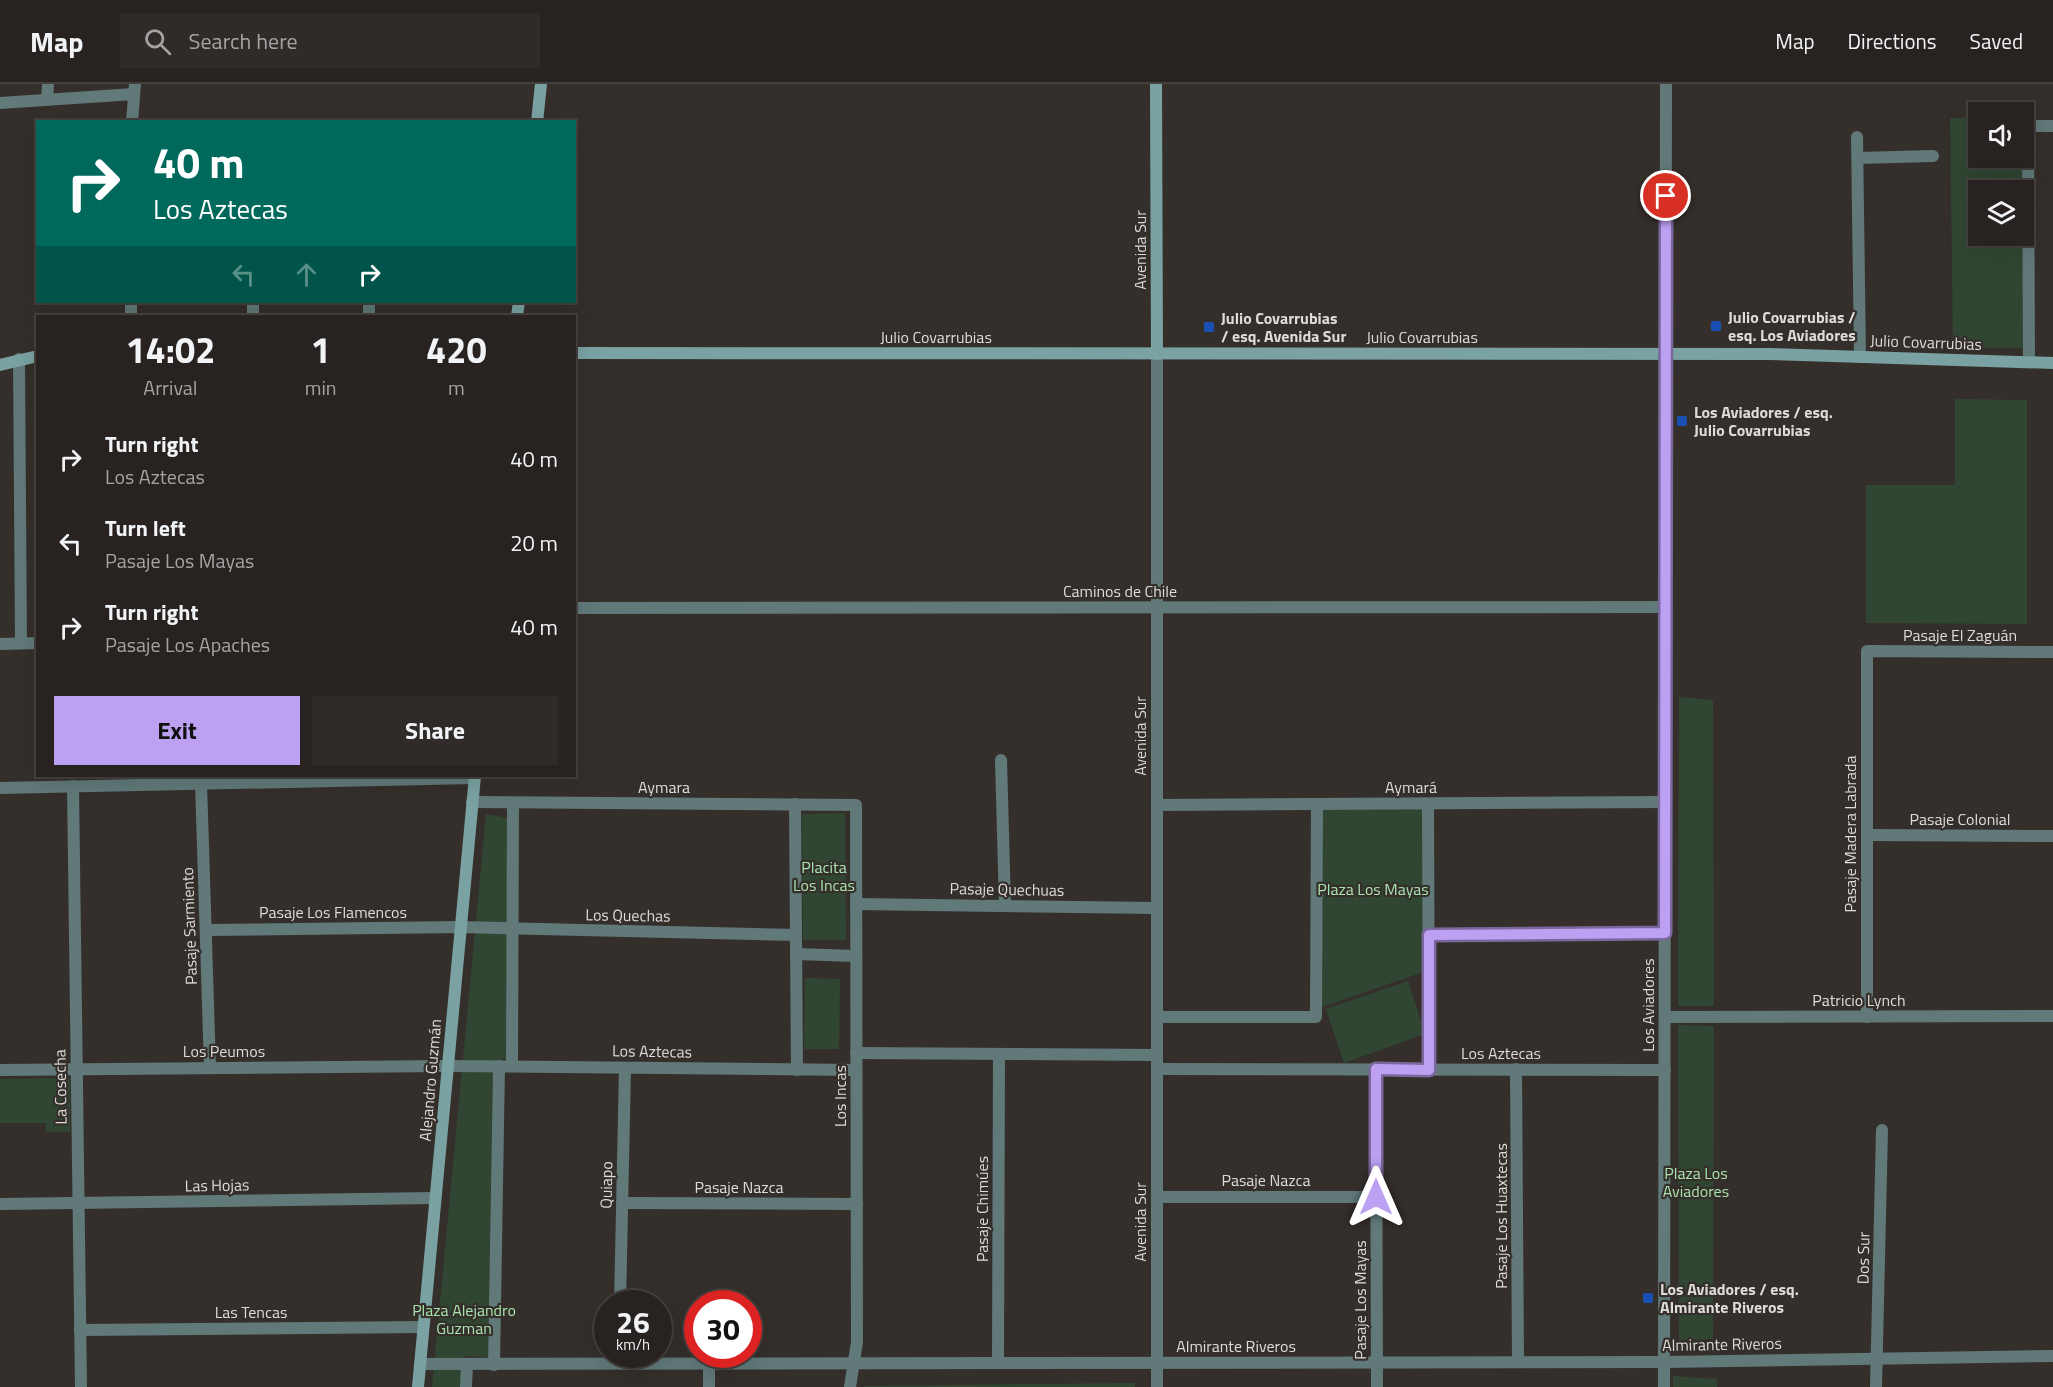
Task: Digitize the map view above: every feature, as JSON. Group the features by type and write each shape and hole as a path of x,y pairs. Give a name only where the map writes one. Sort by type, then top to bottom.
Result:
{"street":[{"path":"47,100 48,84"},
{"path":"537,120 541,84"},
{"name":"Avenida Sur","path":"1156,84 1157,1387"},
{"name":"Los Aviadores","path":"1664,1387 1666,84"},
{"path":"0,103 47,100 134,89 132,120"},
{"path":"2029,362 2028,126 2053,126"},
{"path":"1857,136 1860,357"},
{"path":"1857,158 1933,156"},
{"name":"Julio Covarrubias","path":"576,353 1666,354 2053,363"},
{"path":"0,364 36,356"},
{"path":"19,359 21,643"},
{"name":"Caminos de Chile","path":"576,608 1666,607"},
{"path":"0,644 36,643"},
{"name":"Pasaje El Zaguán","path":"1867,651 2053,652"},
{"name":"Pasaje Madera Labrada","path":"1866,1017 1867,651"},
{"path":"1001,760 1005,906"},
{"path":"0,788 475,777"},
{"name":"Alejandro Guzmán","path":"418,1387 475,777"},
{"name":"Pasaje Sarmiento","path":"201,783 210,1068"},
{"name":"La Cosecha","path":"72,786 81,1387"},
{"name":"Aymara","path":"472,802 856,805"},
{"name":"Aymará","path":"1157,805 1665,802"},
{"path":"494,1365 505,1066 514,929 513,803"},
{"path":"795,804 797,1070"},
{"path":"1157,1017 1316,1017 1317,804"},
{"path":"1428,804 1429,1070"},
{"name":"Los Incas","path":"850,1387 857,1342 856,805"},
{"name":"Pasaje Colonial","path":"1867,835 2053,836"},
{"name":"Pasaje Quechuas","path":"856,904 1157,908"},
{"name":"Pasaje Los Flamencos","path":"206,930 460,927"},
{"name":"Los Quechas","path":"460,927 796,934"},
{"path":"1429,935 1665,933"},
{"path":"796,954 856,956"},
{"name":"Patricio Lynch","path":"1665,1017 2053,1016"},
{"path":"856,1053 1157,1056"},
{"name":"Pasaje Chimúes","path":"998,1363 999,1054"},
{"name":"Los Peumos","path":"0,1070 447,1066"},
{"name":"Los Aztecas","path":"447,1066 856,1070"},
{"name":"Quiapo","path":"620,1290 625,1068"},
{"name":"Los Aztecas","path":"1157,1069 1665,1070"},
{"name":"Pasaje Los Mayas","path":"1376,1069 1377,1387"},
{"name":"Pasaje Los Huaxtecas","path":"1516,1069 1518,1362"},
{"name":"Dos Sur","path":"1876,1387 1882,1130"},
{"name":"Pasaje Nazca","path":"1157,1197 1376,1197"},
{"name":"Las Hojas","path":"0,1204 435,1198"},
{"name":"Pasaje Nazca","path":"622,1203 857,1204"},
{"name":"Las Tencas","path":"80,1330 423,1328"},
{"name":"Almirante Riveros","path":"762,1364 1664,1362 2053,1356"},
{"name":"Almirante Riveros","path":"420,1364 494,1365 594,1360"},
{"path":"466,1387 467,1364"},
{"path":"709,1368 709,1387"}],"green space":[{"path":"1968,117 1968,168 2023,168 2023,180 1968,180 1968,246 2024,246 2025,348 1953,348 1950,118"},
{"path":"1955,399 2027,400 2027,624 1866,623 1866,485 1955,485"},
{"path":"1679,697 1713,700 1714,1006 1678,1006"},
{"name":"Plaza Los Mayas","path":"1425,807 1426,971 1319,1008 1320,808"},
{"name":"Placita Los Incas","path":"845,813 846,940 803,940 802,814"},
{"name":"Plaza Alejandro Guzman","path":"486,814 507,818 507,1059 493,1060 488,1357 464,1356 462,1387 432,1387"},
{"path":"805,978 840,979 839,1049 804,1049"},
{"path":"1408,981 1425,1034 1344,1063 1326,1009"},
{"name":"Plaza Los Aviadores","path":"1678,1025 1714,1026 1713,1339 1679,1340"},
{"path":"70,1078 70,1132 46,1132 46,1123 0,1123 0,1079"},
{"path":"1673,1376 1717,1379 1717,1387 1673,1387"},
{"path":"1135,1383 1135,1387 864,1387 864,1386"}],"place":[{"name":"Julio Covarrubias / esq. Los Aviadores","path":"1716,326"},
{"name":"Julio Covarrubias / esq. Avenida Sur","path":"1209,327"},
{"name":"Los Aviadores / esq. Julio Covarrubias","path":"1682,421"},
{"name":"Los Aviadores / esq. Almirante Riveros","path":"1648,1298"}],"route":[{"path":"1376,1197 1376,1069 1429,1070 1429,935 1665,933 1666,196"}]}
